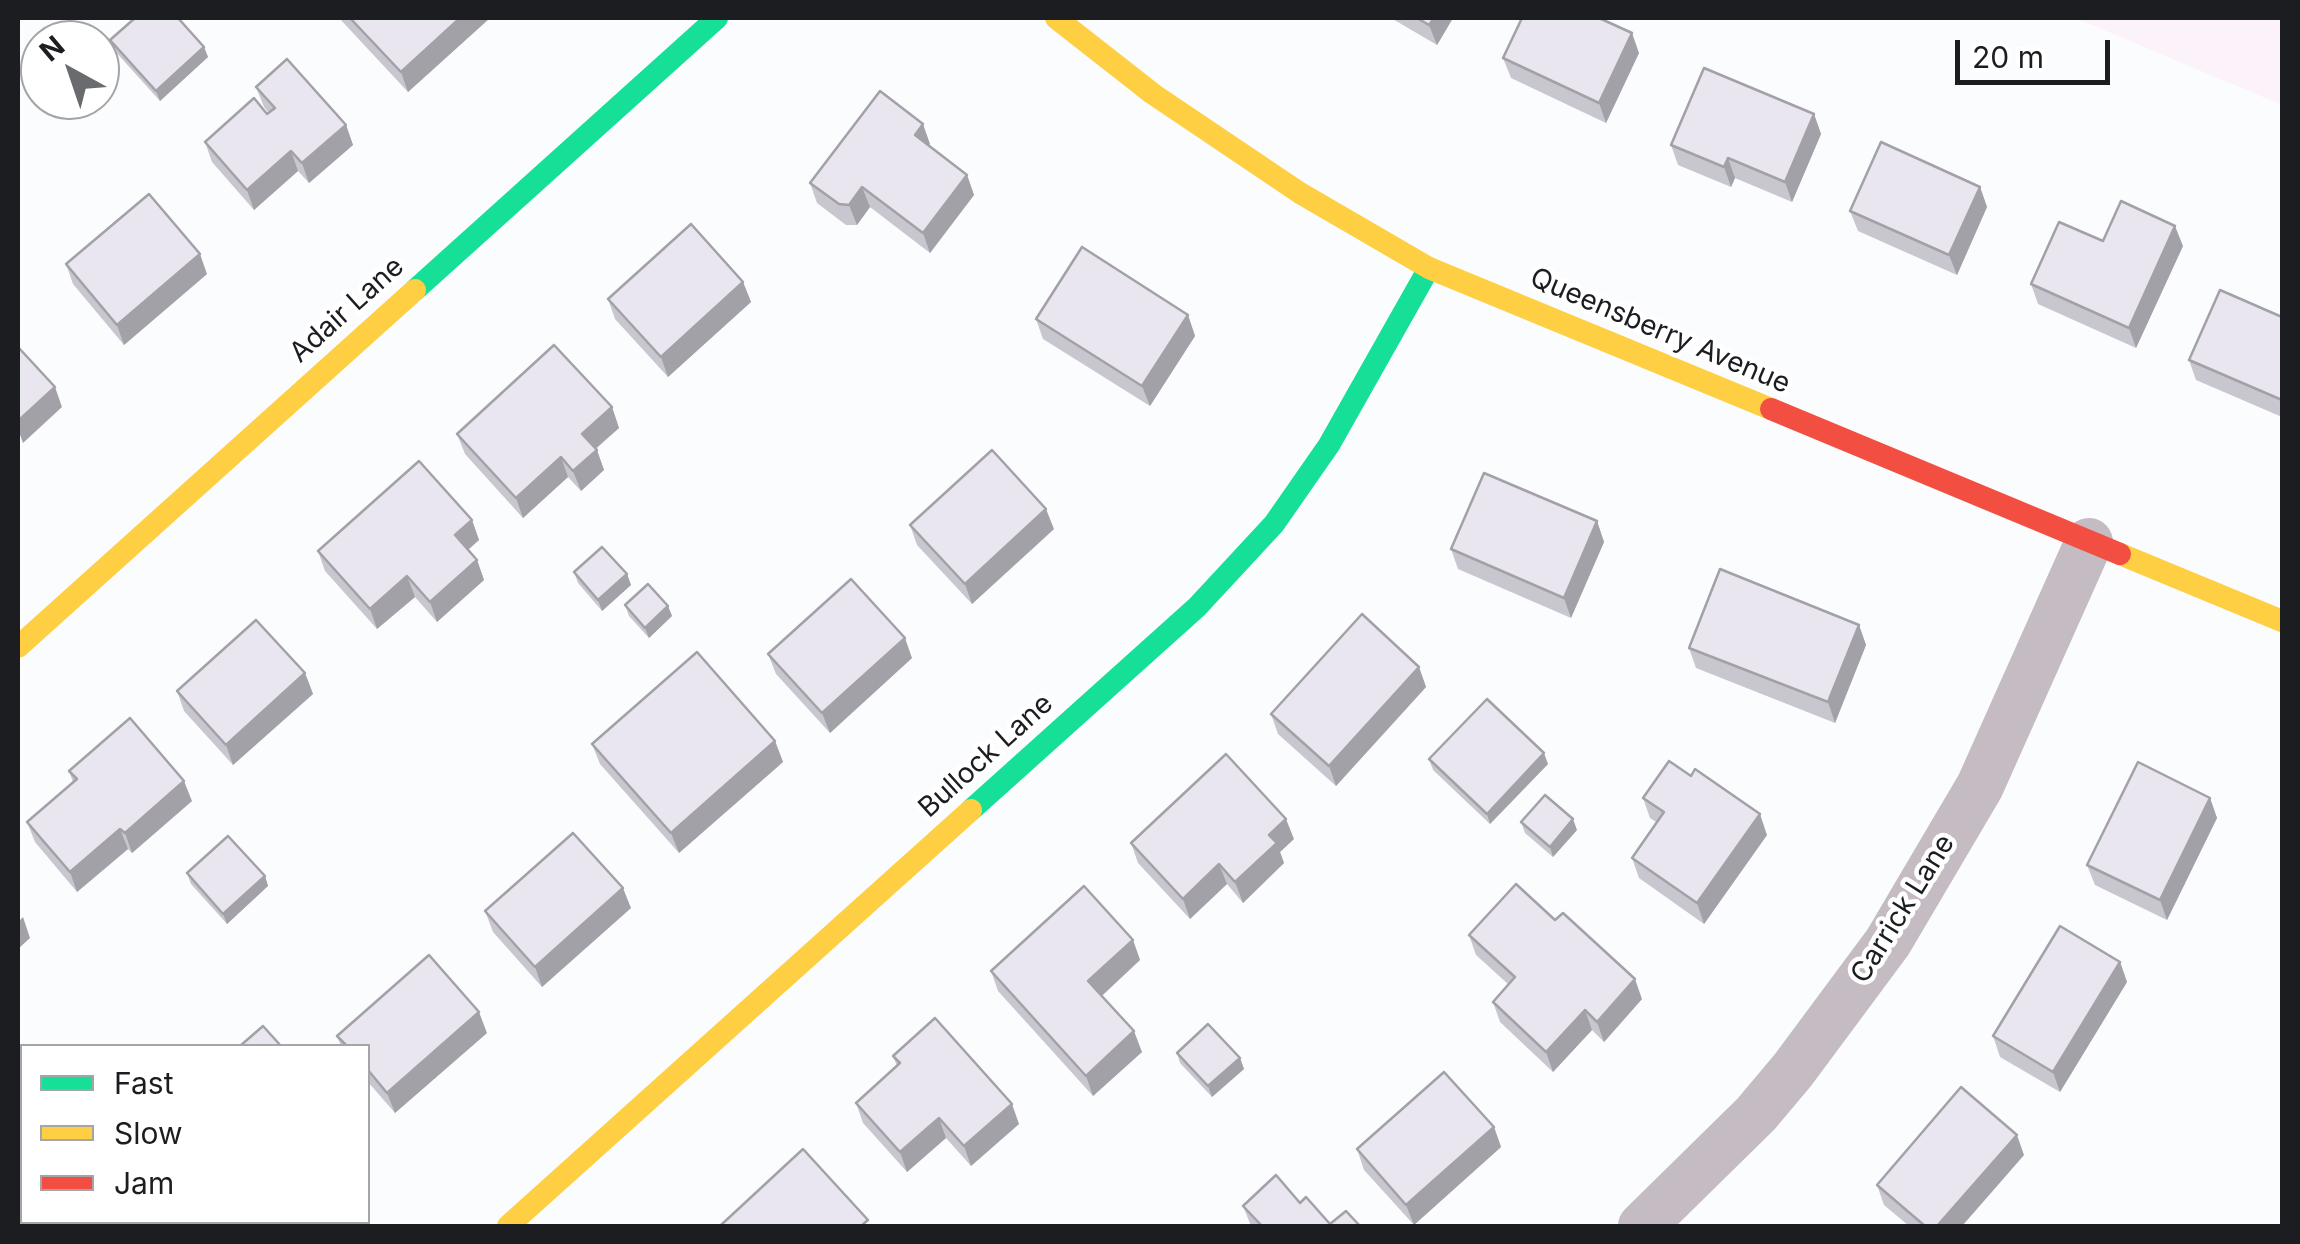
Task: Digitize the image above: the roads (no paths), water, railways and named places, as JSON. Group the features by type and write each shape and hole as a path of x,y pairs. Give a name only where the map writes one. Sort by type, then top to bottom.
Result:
{"street":[{"name":"Adair Lane","path":"18,647 716,18"},
{"name":"Queensberry Avenue","path":"1056,18 1153,94 1300,193 1429,268 2282,621"},
{"name":"Bullock Lane","path":"508,1226 1197,607 1274,524 1318,461 1429,268"},
{"name":"Carrick Lane","path":"1642,1226 1756,1114 1888,942 1980,786 2090,542"}]}
